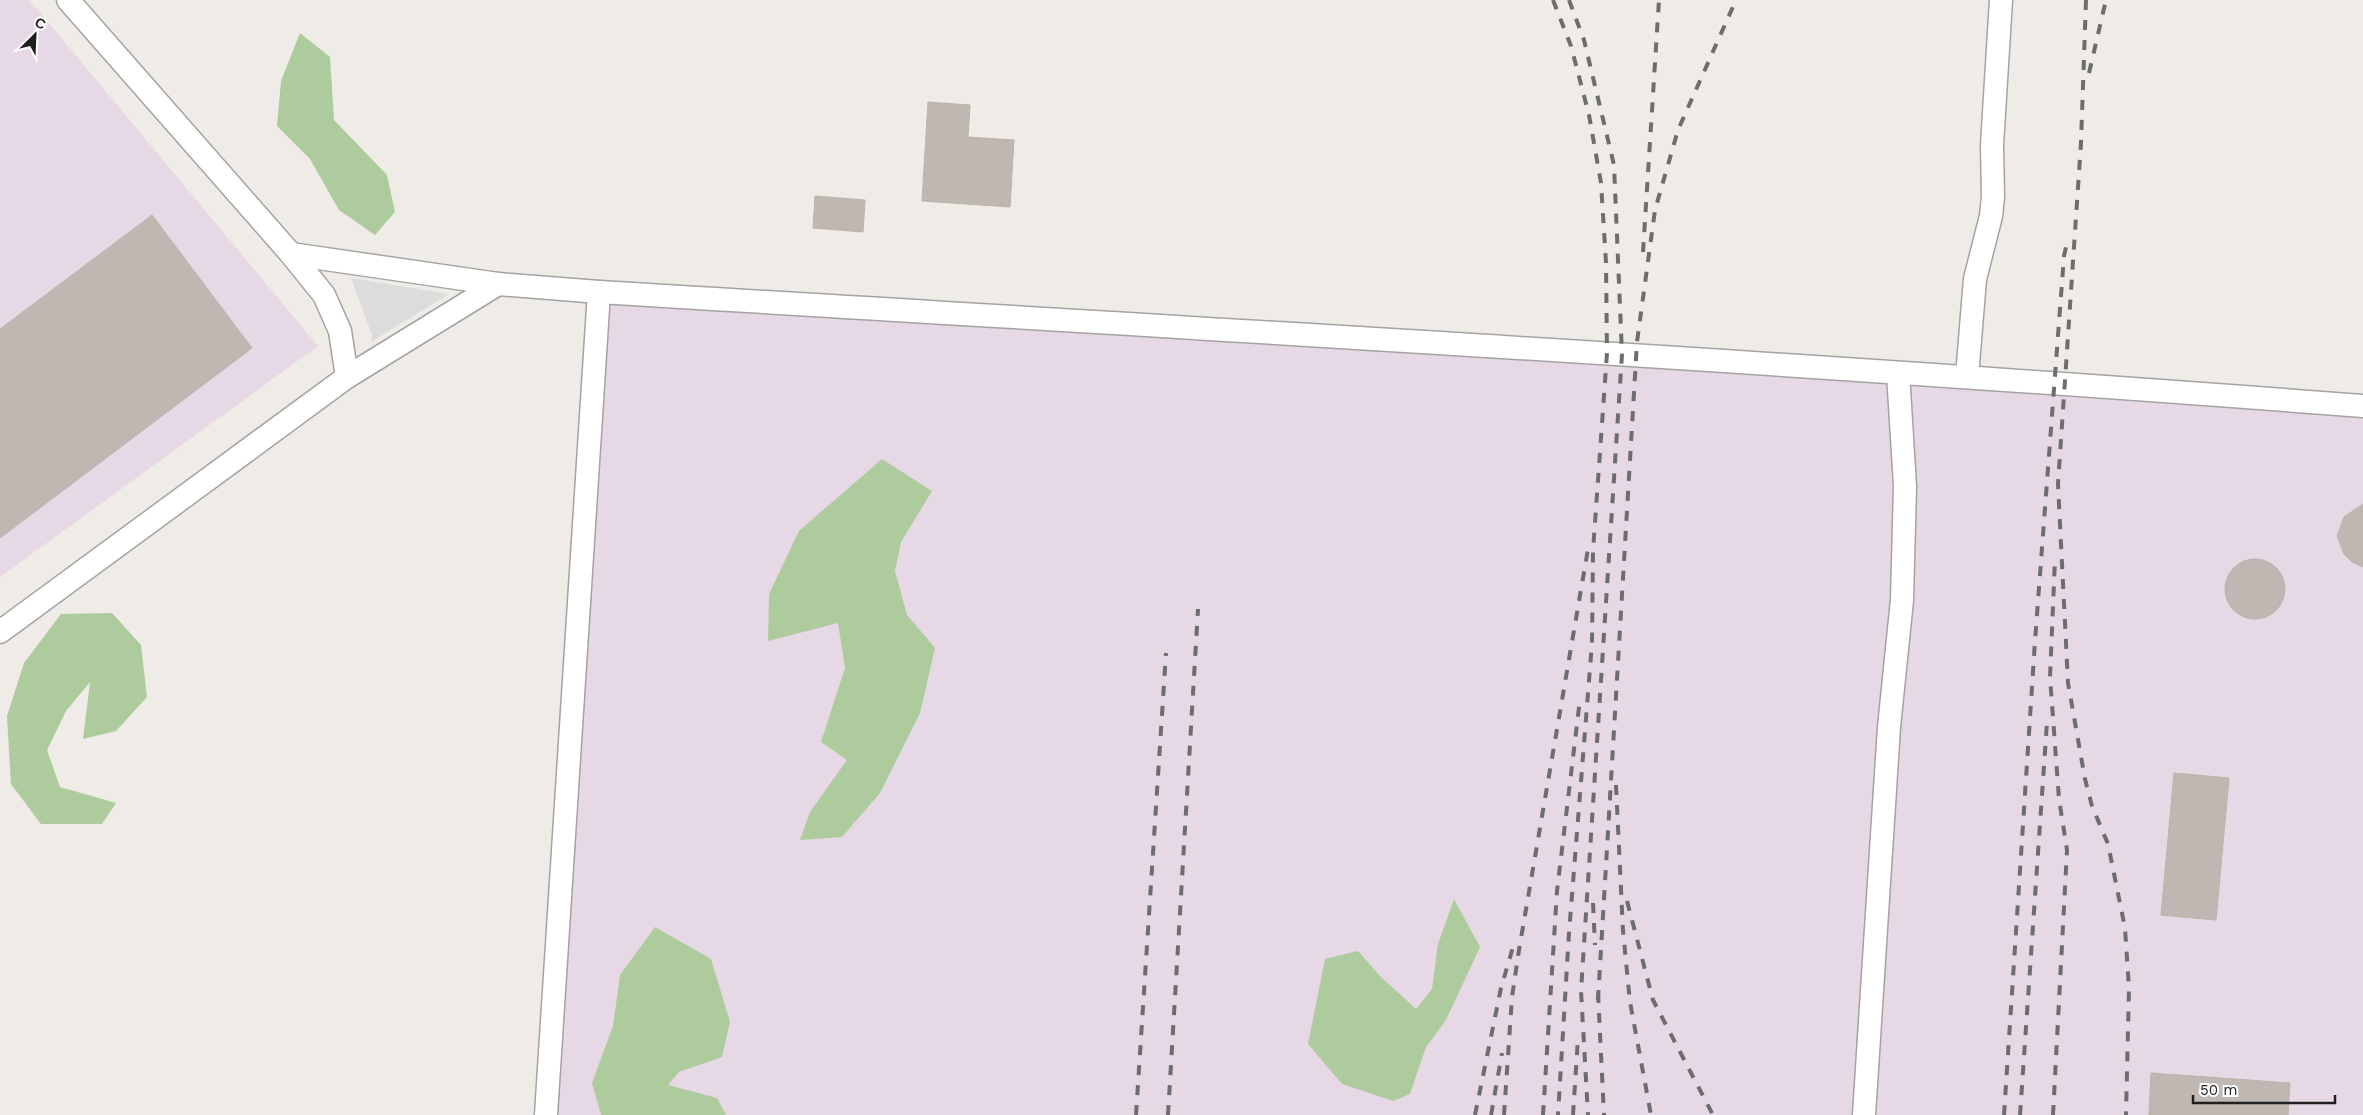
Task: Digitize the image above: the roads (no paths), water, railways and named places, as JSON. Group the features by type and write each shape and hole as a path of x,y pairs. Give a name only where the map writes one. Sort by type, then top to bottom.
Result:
{"street":[{"path":"68,0 324,294 340,331 347,377"},
{"path":"1967,376 1975,279 1991,216 1993,197 1992,144 2001,0"},
{"path":"291,254 498,284 600,292 1967,376 2363,406"},
{"path":"0,632 347,377 498,284"},
{"path":"546,1115 600,292"},
{"path":"1864,1115 1889,727 1902,600 1904,448 1898,373"}],"railway":[{"path":"1553,0 1571,46 1589,115 1601,183 1606,263 1607,353 1593,551 1592,643 1569,933 1558,1115"},
{"path":"1569,0 1584,40 1614,165 1622,354 1581,991 1588,1115"},
{"path":"1643,252 1659,0"},
{"path":"1598,1000 1637,342 1655,210 1678,130 1736,0"},
{"path":"2086,0 2081,143 2058,484 2068,683 2085,779 2092,806 2108,844 2125,928 2129,988 2126,1115"},
{"path":"2089,73 2106,0"},
{"path":"2004,1115 2035,641 2064,256 2068,238"},
{"path":"1504,1115 1512,997 1588,549"},
{"path":"2053,1115 2067,850 2059,799 2050,677 2055,559"},
{"path":"1168,1115 1198,609"},
{"path":"1136,1115 1166,653"},
{"path":"1543,1115 1557,891 1580,699"},
{"path":"2020,1115 2047,722"},
{"path":"1616,785 1623,931 1630,1002 1651,1115"},
{"path":"1627,901 1653,1000 1713,1115"},
{"path":"1593,903 1595,945"},
{"path":"1475,1115 1501,988 1513,947"},
{"path":"1598,993 1604,1115"},
{"path":"1573,1115 1578,1038"},
{"path":"1491,1115 1502,1053"}]}
